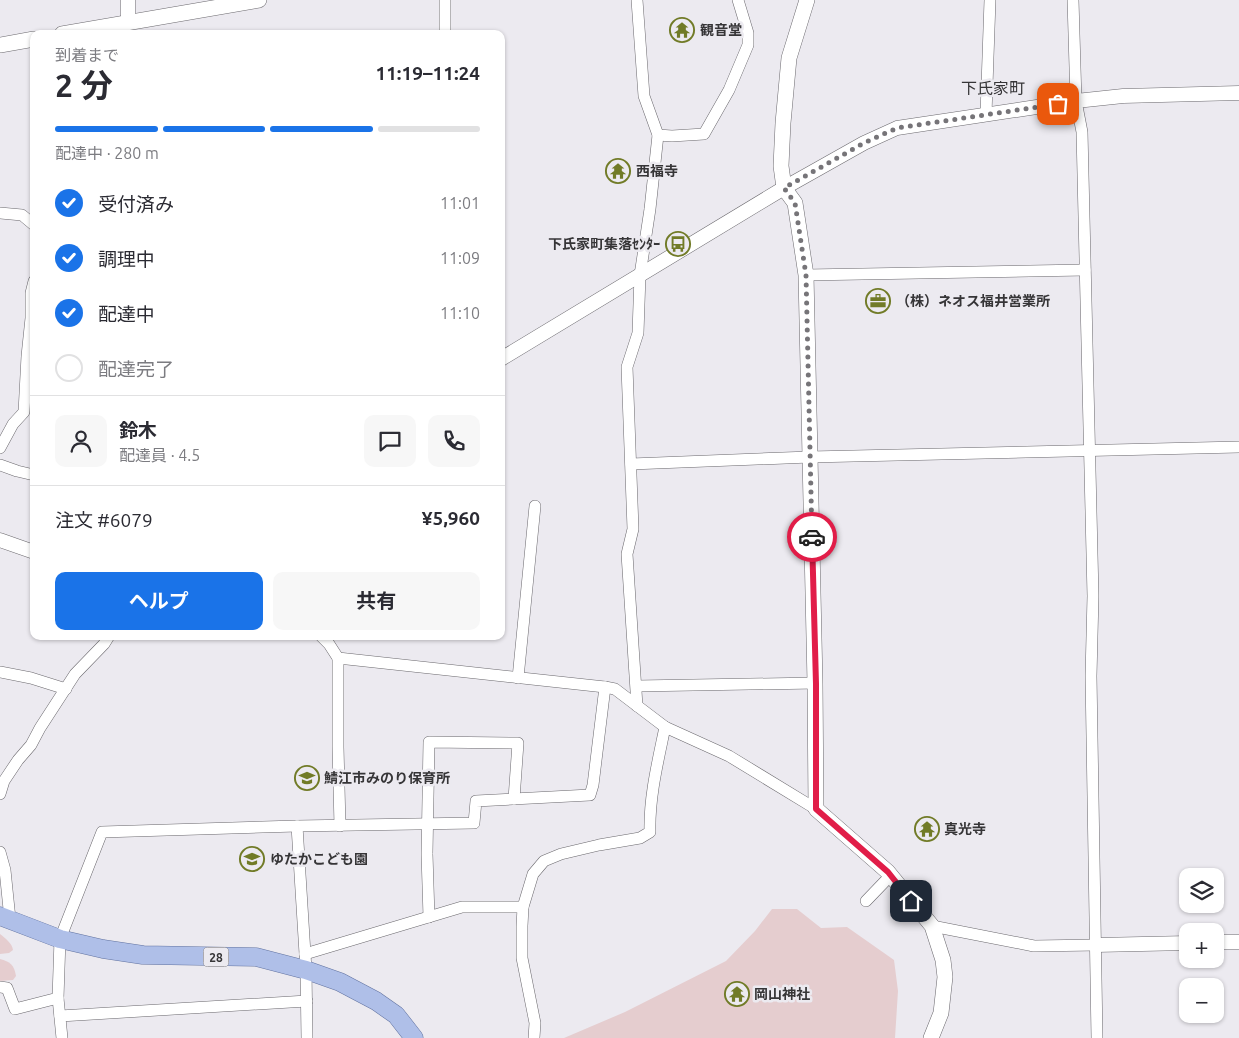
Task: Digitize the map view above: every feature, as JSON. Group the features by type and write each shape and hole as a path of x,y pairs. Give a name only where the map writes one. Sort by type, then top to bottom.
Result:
{"main road":[{"path":"107,30 129,28 259,0"},
{"path":"807,0 789,58 782,132 781,166 784,188 795,203 806,275 816,684 816,809 891,875 932,926 943,960 945,976 941,1013 931,1038"},
{"path":"0,45 30,40"},
{"name":"28","path":"5,917 60,939 103,949 143,955 256,957 305,962 376,1001 396,1015 414,1038"}],"street":[{"path":"128,0 129,28"},
{"path":"445,0 445,30"},
{"path":"637,0 644,96 658,135 650,209 640,275 638,333 627,367 633,529 627,554 637,706"},
{"path":"658,135 704,134 729,90 748,45 748,33 738,0"},
{"path":"986,114 990,0"},
{"path":"1073,0 1076,101 1082,132 1093,596 1091,676 1097,1038"},
{"path":"505,357 784,188 864,143 897,128 1076,101 1123,96 1239,93"},
{"path":"0,213 22,215 30,222"},
{"path":"806,275 1085,270"},
{"path":"0,448 13,424 29,412 27,356 30,318"},
{"path":"631,464 810,457 1239,447"},
{"path":"0,465 30,474"},
{"path":"518,678 535,506"},
{"path":"0,540 30,551"},
{"path":"0,794 2,779 31,745 74,674 106,640"},
{"path":"325,640 338,658 340,826"},
{"path":"338,658 605,687 615,690 665,727 728,756 816,809"},
{"path":"0,672 31,678 66,689"},
{"path":"637,686 816,684"},
{"path":"62,1038 58,998 60,939 102,832 474,822 476,801 590,795 593,785 605,687"},
{"path":"534,1038 535,1023 522,958 523,907 533,874 544,861 562,854 640,838 650,832 649,818 652,796 665,727"},
{"path":"429,917 427,823 429,742 518,743 514,799"},
{"path":"297,826 307,1001 307,1038"},
{"path":"0,852 6,870 5,917"},
{"path":"866,901 891,875"},
{"path":"305,962 462,906 523,907"},
{"path":"932,926 1034,946 1179,943"},
{"path":"1224,942 1239,942"},
{"path":"0,987 7,988 15,1009 58,998"},
{"path":"60,1016 307,1001"}],"shaded area":[{"path":"772,909 797,909 821,928 847,927 894,960 898,991 895,1038 564,1038 625,1012 726,961 755,931"},
{"path":"0,934 11,945 13,950 9,953 0,954"},
{"path":"0,959 13,966 16,976 13,980 0,981"}],"way so far":[{"path":"812,537 806,275 795,203 784,188 864,143 897,128 1058,104"}],"place":[{"name":"観音堂","path":"682,30"},
{"name":"西福寺","path":"618,171"},
{"name":"下氏家町集落ｾﾝﾀｰ","path":"678,244"},
{"name":"（株）ネオス福井営業所","path":"878,301"},
{"name":"鯖江市みのり保育所","path":"307,778"},
{"name":"真光寺","path":"927,829"},
{"name":"ゆたかこども園","path":"252,859"},
{"name":"岡山神社","path":"737,994"}],"district":[{"name":"下氏家町","path":"993,88"}],"route":[{"path":"812,537 816,684 816,809 888,872 911,901"}]}
